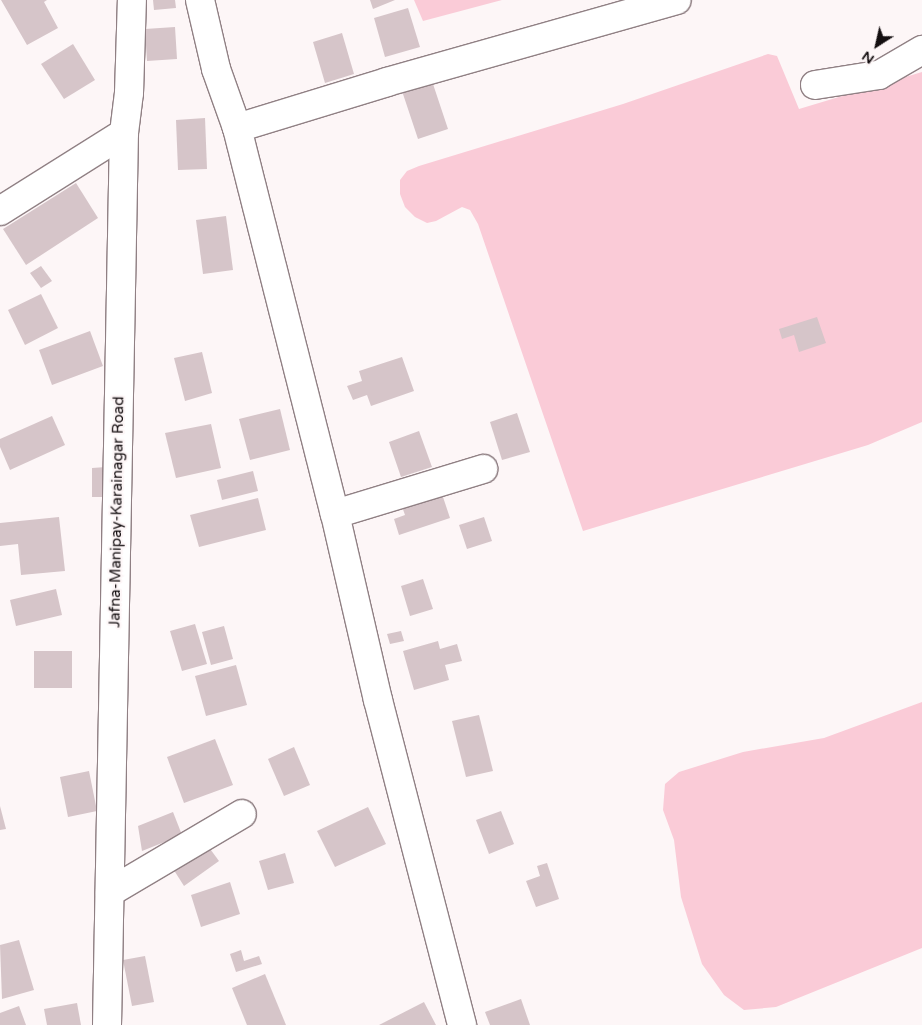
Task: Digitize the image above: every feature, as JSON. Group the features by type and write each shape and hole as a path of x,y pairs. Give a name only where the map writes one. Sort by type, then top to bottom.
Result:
{"street":[{"name":"Jafna-Manipay-Karainagar Road","path":"107,1025 124,133 129,93 132,0"},
{"path":"200,0 216,69 237,128 335,514 378,700 462,1025"},
{"path":"237,128 387,82 676,0"},
{"path":"815,85 879,75 922,50"},
{"path":"0,211 124,133"},
{"path":"335,514 483,468"},
{"path":"110,892 242,814"}],"shaded area":[{"path":"414,0 502,0 423,21"},
{"path":"768,54 777,56 799,109 922,72 922,422 868,445 583,531 478,224 470,210 462,207 436,221 427,223 415,217 405,207 400,194 400,180 407,171 419,166 623,104"},
{"path":"922,702 922,948 776,1007 744,1010 724,995 702,964 681,897 674,840 663,810 665,784 679,772 743,752 824,738"}],"building":[{"path":"1,0 47,0 44,2 58,28 27,45"},
{"path":"153,0 175,0 176,8 154,10"},
{"path":"370,0 395,0 373,9"},
{"path":"408,8 420,47 385,57 374,18"},
{"path":"175,27 177,59 147,61 145,29"},
{"path":"342,33 354,74 325,83 313,42"},
{"path":"73,44 95,80 64,99 41,64"},
{"path":"431,78 448,129 418,139 401,88"},
{"path":"205,118 207,169 178,170 176,120"},
{"path":"76,183 98,218 26,265 3,229"},
{"path":"226,216 233,270 203,274 196,220"},
{"path":"41,266 52,281 41,288 30,273"},
{"path":"41,294 58,328 25,345 8,310"},
{"path":"817,317 826,343 799,352 794,335 782,339 779,329"},
{"path":"90,331 103,366 52,385 39,350"},
{"path":"202,352 212,393 185,401 174,358"},
{"path":"402,357 414,391 371,406 367,395 353,400 347,386 362,381 359,371"},
{"path":"280,409 290,450 250,460 239,419"},
{"path":"517,413 530,452 502,460 490,422"},
{"path":"52,416 65,445 10,470 0,447 0,439"},
{"path":"211,424 221,468 176,478 165,433"},
{"path":"419,431 432,467 401,477 389,442"},
{"path":"106,467 106,497 92,497 92,468"},
{"path":"253,471 258,491 222,500 217,480"},
{"path":"440,488 450,518 399,535 394,519 405,515 400,501"},
{"path":"258,498 266,530 199,547 190,515"},
{"path":"59,517 65,571 21,575 18,544 0,546 0,523"},
{"path":"484,517 492,541 467,549 459,525"},
{"path":"423,579 433,609 410,616 401,586"},
{"path":"56,589 62,615 16,626 10,600"},
{"path":"195,624 207,664 182,671 170,631"},
{"path":"224,626 233,659 211,665 202,632"},
{"path":"401,631 404,641 390,644 387,634"},
{"path":"438,641 440,649 457,644 462,661 445,665 449,680 414,690 403,651"},
{"path":"34,651 72,651 72,688 34,688"},
{"path":"236,665 247,705 206,716 195,676"},
{"path":"479,715 493,771 466,777 452,721"},
{"path":"215,739 233,785 184,803 167,757"},
{"path":"294,747 310,785 284,796 268,759"},
{"path":"89,771 97,811 68,817 60,777"},
{"path":"0,806 6,829 0,830"},
{"path":"368,807 386,844 335,867 317,831"},
{"path":"501,811 514,844 489,854 476,820"},
{"path":"173,812 182,835 142,851 138,826"},
{"path":"205,842 219,861 184,886 170,864"},
{"path":"285,853 294,883 268,890 259,861"},
{"path":"547,863 559,899 536,907 526,881 540,876 537,866"},
{"path":"230,882 240,914 201,927 191,895"},
{"path":"19,940 34,990 2,999 0,945"},
{"path":"241,950 244,961 259,956 262,964 236,972 230,954"},
{"path":"145,956 154,1002 132,1006 123,960"},
{"path":"265,974 286,1025 247,1025 232,988"},
{"path":"521,999 530,1025 490,1025 485,1012"},
{"path":"424,1002 436,1025 379,1025"},
{"path":"77,1003 81,1025 47,1025 44,1009"},
{"path":"19,1006 26,1025 0,1025 0,1013"}]}
